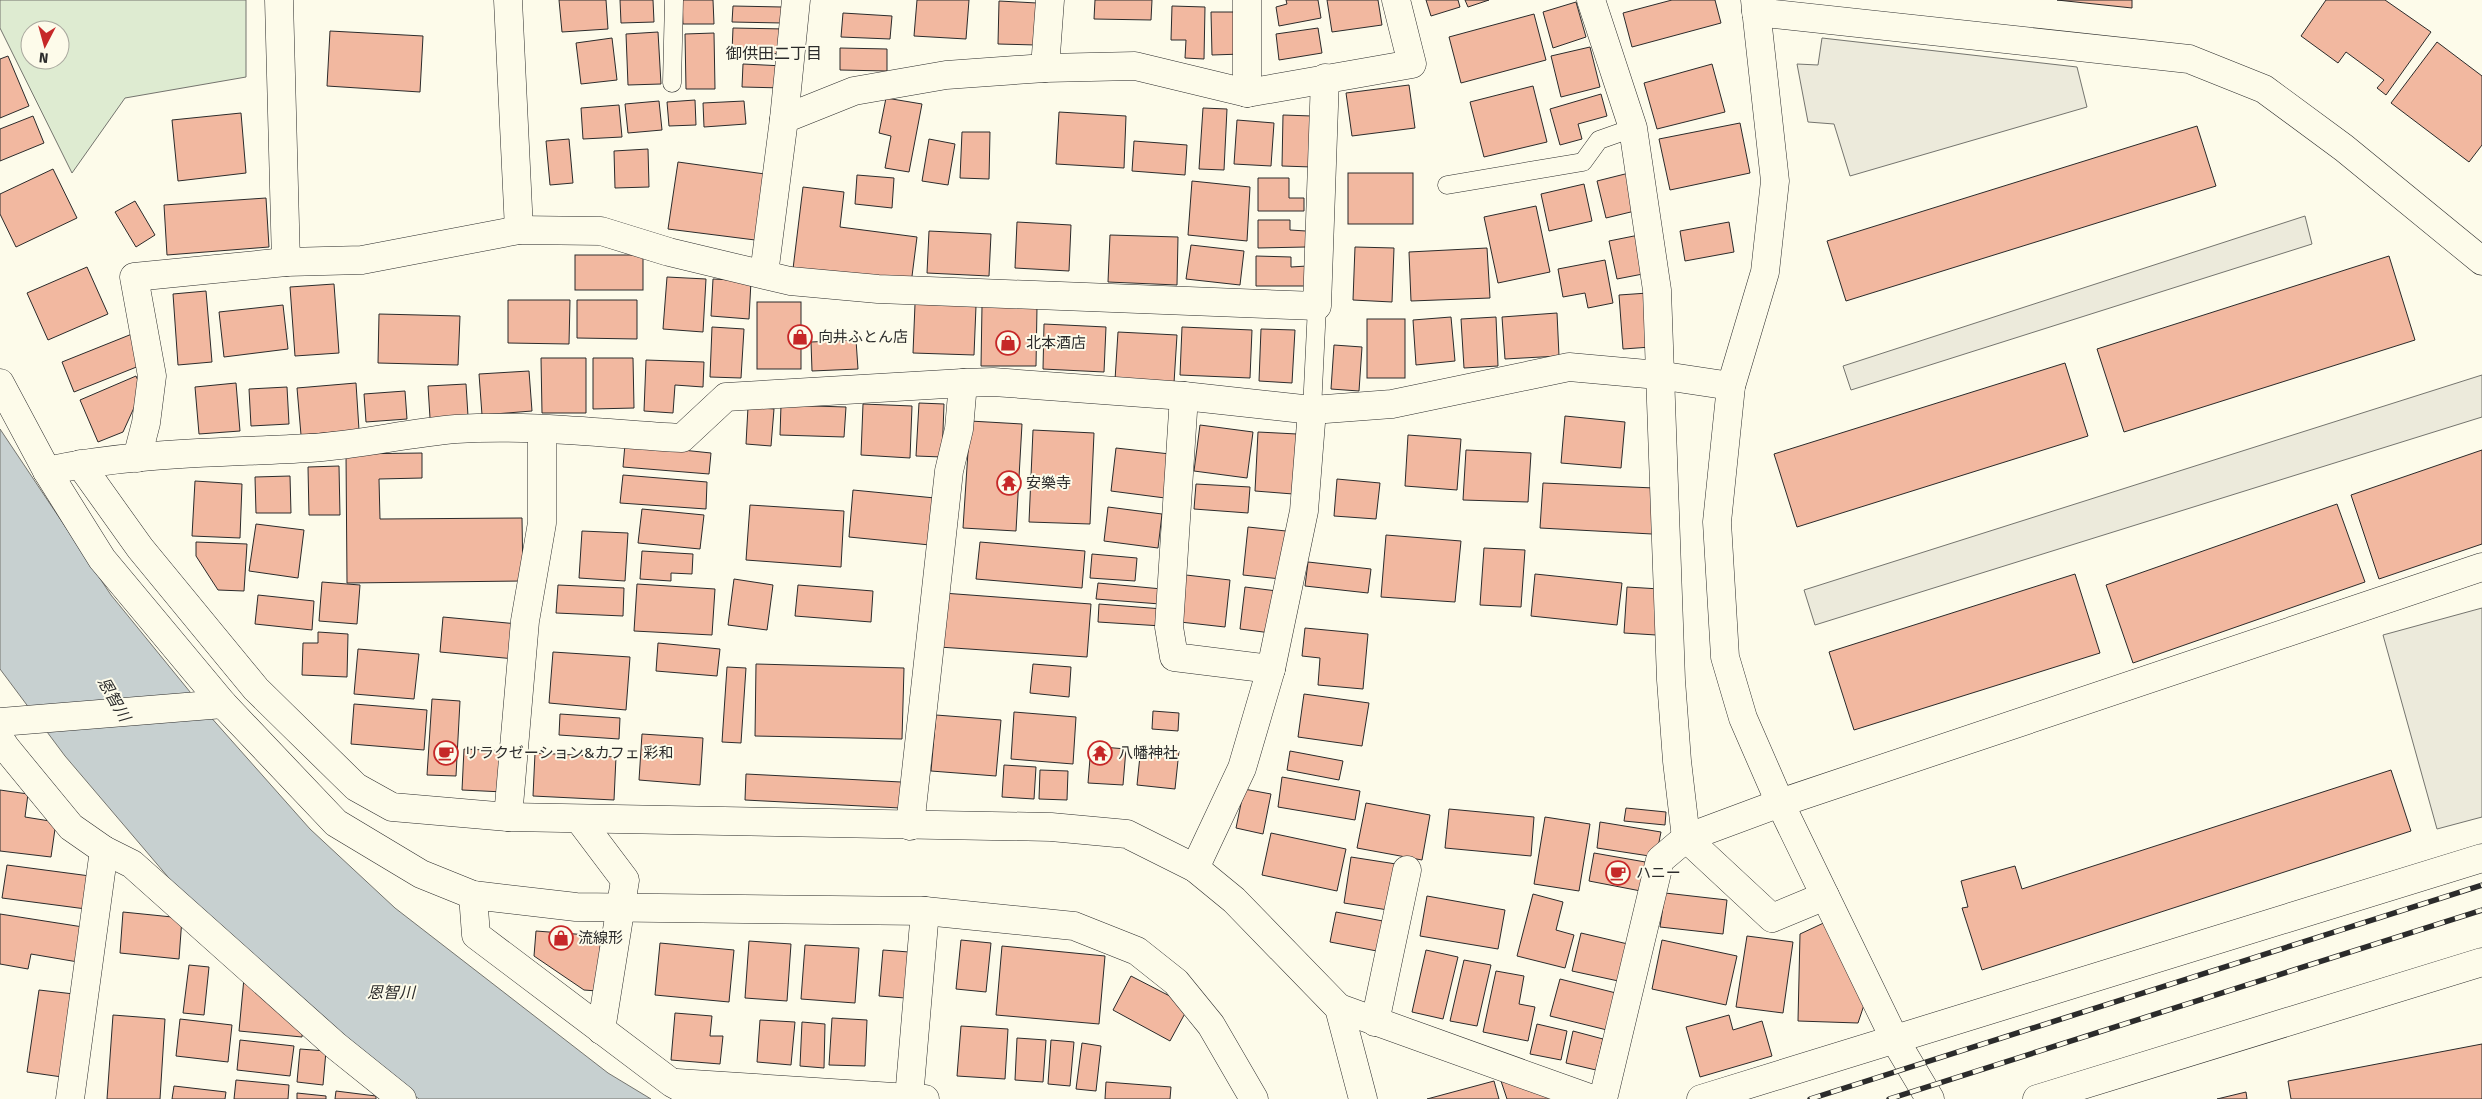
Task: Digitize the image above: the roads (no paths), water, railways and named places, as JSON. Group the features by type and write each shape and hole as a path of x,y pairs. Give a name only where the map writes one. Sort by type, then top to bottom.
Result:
{"street":[{"path":"279,0 286,262"},
{"path":"508,0 519,230"},
{"path":"764,274 784,119 796,0"},
{"path":"1045,68 1050,0"},
{"path":"1247,0 1247,93"},
{"path":"784,119 854,91 946,76 1045,68 1135,66 1247,93 1412,64 1396,0"},
{"path":"1591,0 1632,128 1657,290 1658,375 1671,680 1677,761 1686,838 1772,918 1825,896"},
{"path":"1930,1099 1895,1040 1864,972 1780,803 1743,718 1725,657 1717,522 1731,386 1765,272 1775,180 1755,6 2189,59 2264,89 2344,148 2482,260"},
{"path":"137,458 146,423 152,376 134,276 286,262 362,260 519,230 601,231 669,252 790,281 878,289 1316,306 1325,78"},
{"path":"47,471 80,464 137,458 321,448 456,429 542,430 682,438 726,398 963,383 993,382 1184,396 1312,410 1392,404 1569,367 1658,375 1731,386"},
{"path":"0,383 47,471 102,559 223,704 336,823 421,874 473,895 576,907 925,910 1074,926 1137,951 1176,982 1211,1025 1254,1099"},
{"path":"910,826 949,471 960,429 963,383"},
{"path":"1184,396 1169,627 1174,657 1271,669"},
{"path":"1195,868 1242,768 1271,669 1304,511 1312,410"},
{"path":"508,817 525,621 542,523 542,430"},
{"path":"80,464 140,548 256,689 356,787 392,807 508,817 579,820 1051,827 1127,834 1195,868 1234,900 1339,1008 1592,1099"},
{"path":"1603,1099 1660,860 1686,838 1780,803 2482,567"},
{"path":"223,704 1,740 71,827 104,850 132,864 336,1046 402,1099"},
{"path":"579,820 625,880 601,1030"},
{"path":"70,1099 104,850"},
{"path":"1701,1099 2482,858"},
{"path":"1375,1022 1407,870"},
{"path":"473,895 476,935 672,1083 701,1099"},
{"path":"672,1083 917,1098 925,910"},
{"path":"2037,1099 2482,962"},
{"path":"1339,1008 1363,1099"}],"lane":[{"path":"672,83 674,0"},
{"path":"1447,186 1583,162 1599,140 1632,128"},
{"path":"1312,410 1316,306"}],"water":[{"name":"恩智川","path":"0,429 111,595 208,714 310,829 395,908 608,1073 651,1099 419,1099 344,1042 174,884 65,756 0,669"}],"railway":[{"path":"1810,1099 2482,885"},
{"path":"1889,1099 2482,910"}],"place":[{"name":"向井ふとん店","path":"800,337"},
{"name":"北本酒店","path":"1008,343"},
{"name":"安樂寺","path":"1009,483"},
{"name":"リラクゼーション&カフェ 彩和","path":"446,753"},
{"name":"八幡神社","path":"1100,753"},
{"name":"ハニー","path":"1618,873"},
{"name":"流線形","path":"561,938"}],"district":[{"name":"御供田二丁目","path":"774,53"}]}
